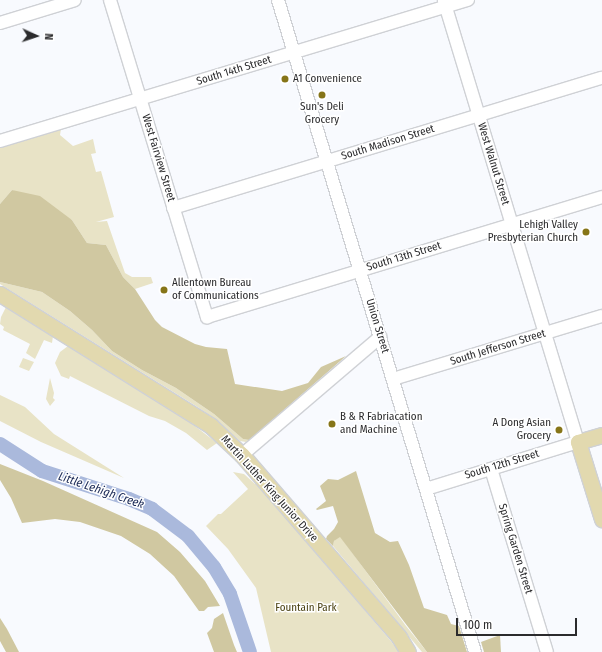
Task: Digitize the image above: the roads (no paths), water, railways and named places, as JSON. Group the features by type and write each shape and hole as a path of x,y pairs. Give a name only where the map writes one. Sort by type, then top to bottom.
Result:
{"main road":[{"name":"Martin Luther King Junior Drive","path":"0,294 211,426 242,455 399,637 408,652"},
{"name":"South 12th Street","path":"578,442 602,435"},
{"path":"578,442 602,519"}],"street":[{"path":"0,23 75,0"},
{"name":"West Fairview Street","path":"110,0 207,317"},
{"name":"Union Street","path":"278,0 475,652"},
{"name":"South 14th Street","path":"0,141 294,53 445,3 468,0"},
{"name":"West Walnut Street","path":"445,3 578,442"},
{"name":"South Madison Street","path":"174,208 602,78"},
{"name":"South 13th Street","path":"207,317 602,197"},
{"name":"South Jefferson Street","path":"393,380 602,316"},
{"path":"242,455 380,337"},
{"name":"South 12th Street","path":"426,489 578,442"},
{"name":"Spring Garden Street","path":"491,469 547,652"},
{"path":"399,637 412,652"}],"waterway":[{"name":"Little Lehigh Creek","path":"0,444 42,471 129,499 152,509 188,536 214,567 230,594 250,652"}],"place":[{"name":"A1 Convenience","path":"285,79"},
{"name":"Sun's Deli Grocery","path":"322,95"},
{"name":"Lehigh Valley Presbyterian Church","path":"586,232"},
{"name":"Allentown Bureau of Communications","path":"164,290"},
{"name":"B & R Fabriacation and Machine","path":"332,424"},
{"name":"A Dong Asian Grocery","path":"559,430"}],"park label":[{"name":"Fountain Park","path":"306,608"}]}
